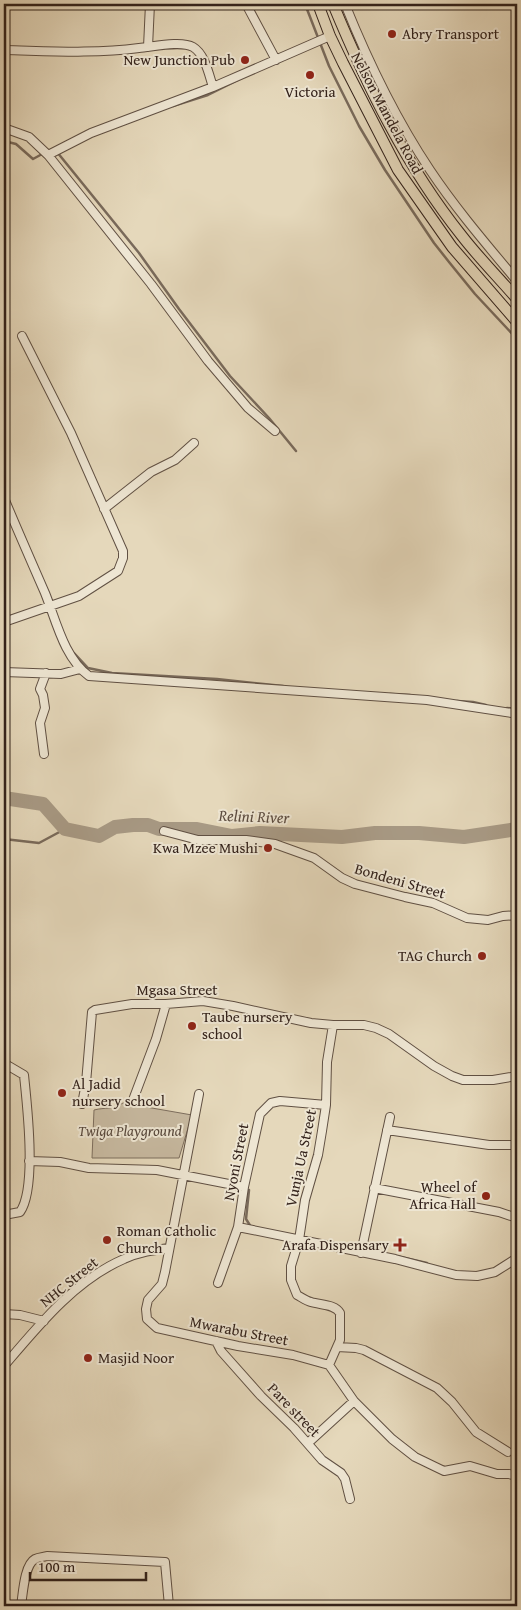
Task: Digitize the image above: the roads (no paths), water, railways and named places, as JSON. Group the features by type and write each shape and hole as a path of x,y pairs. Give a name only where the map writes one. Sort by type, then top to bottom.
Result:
{"main road":[{"name":"Nelson Mandela Road","path":"318,4 330,36 398,170 452,247 517,322"},
{"name":"Nelson Mandela Road","path":"333,4 354,55 393,134 412,165 461,236 517,298"},
{"path":"452,247 461,236"}],"street":[{"path":"148,47 150,4"},
{"path":"246,4 276,60"},
{"path":"346,4 394,108 430,170 470,225 517,281"},
{"path":"48,155 91,133 213,87 330,36"},
{"path":"4,50 91,52 182,44 194,47 201,56 213,87"},
{"path":"4,128 29,137 48,155 152,284 208,361 248,408 275,431"},
{"path":"4,622 79,596 118,570 122,565 123,551 71,433 22,336"},
{"path":"104,509 151,472 175,460 194,443"},
{"path":"4,498 50,606 60,635 80,669 89,676 427,700 517,713"},
{"path":"4,672 61,674 80,669"},
{"path":"44,754 40,723 45,708 44,696 40,689 46,673"},
{"name":"Bondeni Street","path":"164,831 198,840 246,840 275,844 314,858 342,878 355,884 405,898 433,903 467,918 488,920 517,915"},
{"name":"Mgasa Street","path":"82,1104 86,1083 92,1012 132,1004 216,1002 332,1026 364,1025 376,1028 402,1042 445,1073 463,1080 493,1080 517,1076"},
{"path":"133,1100 156,1039 166,1004"},
{"name":"Vunja Ua Street","path":"332,1026 327,1062 326,1105 318,1155 304,1200 299,1240 291,1266 291,1280 296,1295 310,1302 338,1310 340,1313 341,1329 337,1347"},
{"path":"4,1215 20,1212 25,1206 30,1137 24,1075 7,1065"},
{"name":"Mwarabu Street","path":"199,1094 162,1284 153,1293 147,1304 147,1319 157,1328 238,1346 293,1355 329,1365"},
{"name":"Nyoni Street","path":"218,1283 238,1227 244,1187 260,1114 271,1103 280,1101 326,1105"},
{"path":"361,1253 390,1117"},
{"path":"387,1130 488,1145 517,1145"},
{"path":"29,1161 60,1162 89,1168 157,1170 244,1187"},
{"path":"374,1188 500,1212 517,1218"},
{"path":"238,1227 396,1259 456,1275 477,1276 501,1269 517,1258"},
{"name":"NHC Street","path":"4,1366 44,1321 86,1283 116,1263 138,1254 169,1248"},
{"path":"4,1314 20,1315 44,1321"},
{"name":"Pare street","path":"216,1340 221,1352 230,1363 308,1443 322,1460 343,1475 350,1499"},
{"path":"508,1452 476,1432 452,1402 430,1383 364,1350 337,1347 329,1365 354,1401 392,1439 421,1461 444,1470 470,1466 497,1474 517,1476"},
{"path":"308,1443 354,1401"},
{"path":"21,1606 31,1562 36,1558 48,1556 160,1560 166,1563 169,1606"}],"waterway":[{"path":"305,4 329,66 359,126 385,170 434,243 475,294 517,339"},
{"path":"173,106 208,95 242,78"},
{"path":"4,141 16,144 33,159 44,153"},
{"path":"57,152 139,253 230,376 269,418 296,451"},
{"path":"74,653 88,668 112,673 217,679 283,686"},
{"path":"390,694 410,695"},
{"path":"457,701 486,705"},
{"path":"507,708 517,709"},
{"name":"Relini River","path":"4,798 43,804 65,829 99,836 115,827 133,825 148,825 159,829 197,829 232,836 260,833 342,837 375,833 419,833 464,837 517,829"},
{"path":"4,839 39,843 65,829"},
{"path":"249,1190 246,1219 251,1227"},
{"path":"396,1256 427,1263"}],"place":[{"name":"Abry Transport","path":"392,34"},
{"name":"New Junction Pub","path":"245,60"},
{"name":"Victoria","path":"310,75"},
{"name":"Kwa Mzee Mushi","path":"268,848"},
{"name":"TAG Church","path":"482,956"},
{"name":"Taube nursery school","path":"192,1026"},
{"name":"Al Jadid nursery school","path":"62,1093"},
{"name":"Wheel of Africa Hall","path":"486,1196"},
{"name":"Roman Catholic Church","path":"107,1240"},
{"name":"Arafa Dispensary","path":"400,1245"},
{"name":"Masjid Noor","path":"88,1358"}],"park label":[{"name":"Twiga Playground","path":"130,1131"}]}
